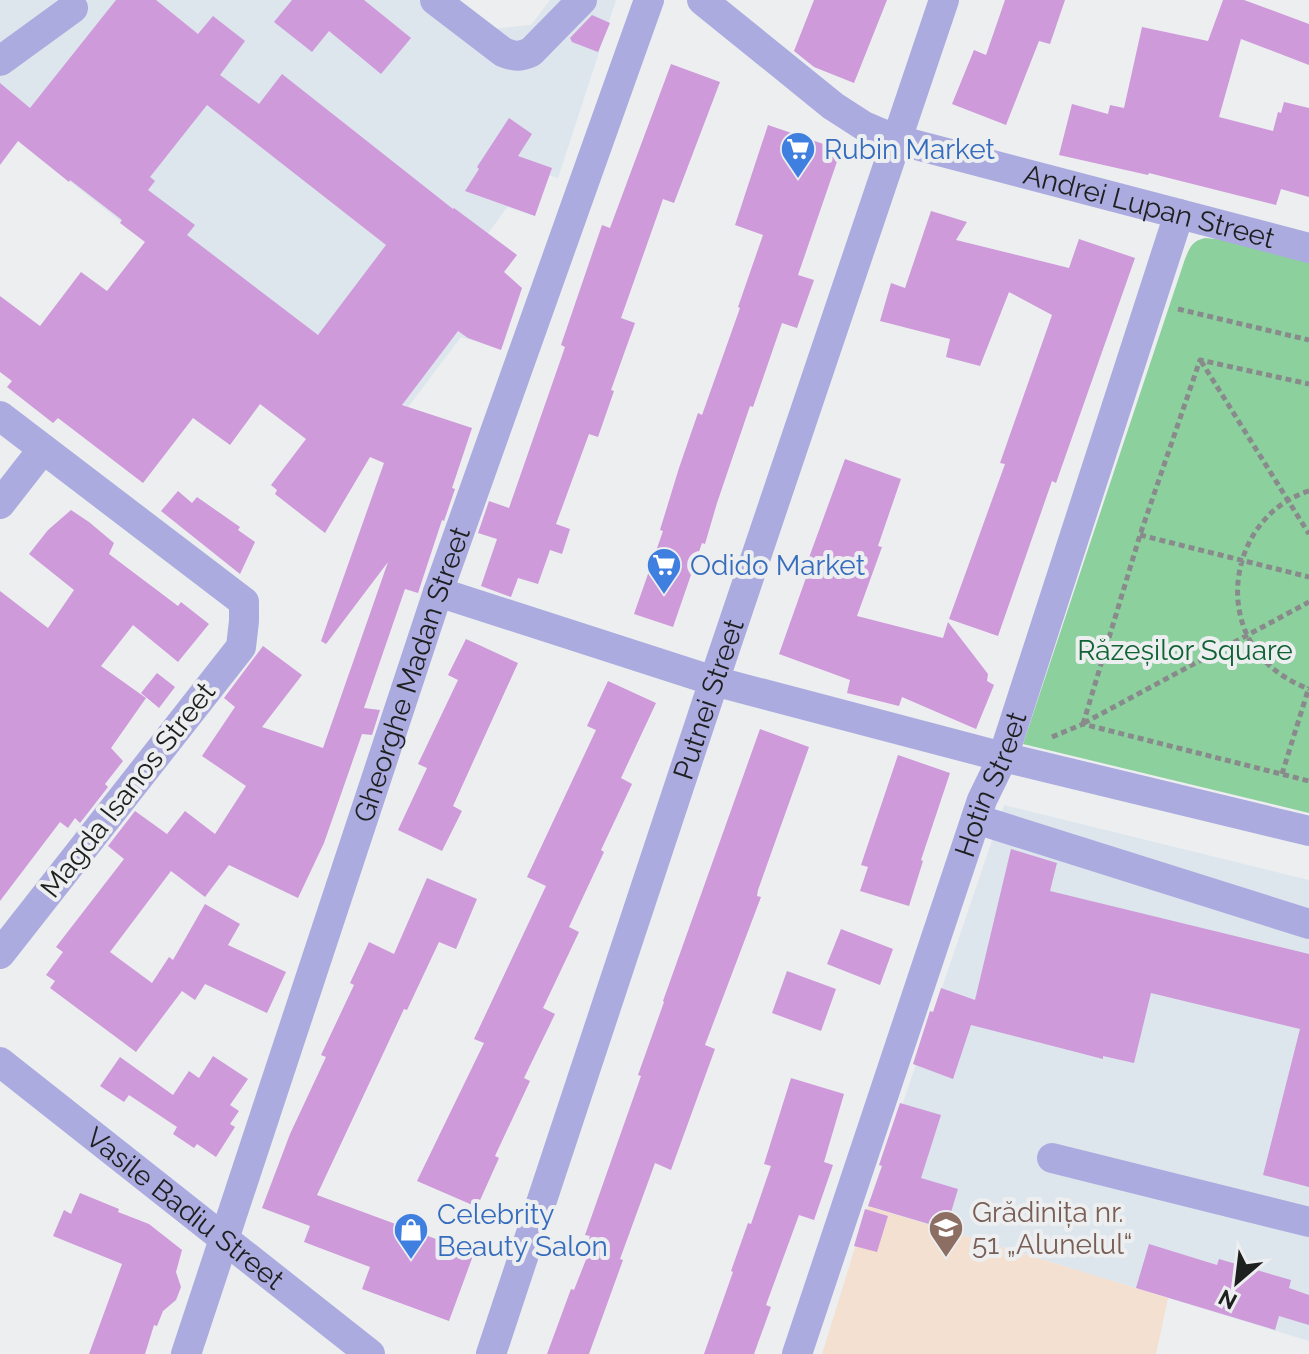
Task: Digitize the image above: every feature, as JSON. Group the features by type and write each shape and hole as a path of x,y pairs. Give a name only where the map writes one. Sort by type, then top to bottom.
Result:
{"street":[{"path":"435,0 512,57 531,52 582,0"},
{"name":"Gheorghe Madan Street","path":"186,1354 438,592 649,0"},
{"name":"Andrei Lupan Street","path":"702,0 833,106 864,126 897,140 1309,248"},
{"name":"Putnei Street","path":"491,1354 944,0"},
{"path":"0,61 73,8"},
{"name":"Hotin Street","path":"797,1354 976,819 1003,757 1179,214"},
{"path":"0,416 43,449 0,504"},
{"name":"Magda Isanos Street","path":"0,954 241,647 244,621 244,602 43,449"},
{"path":"438,592 714,681 1003,757 1309,831"},
{"path":"976,819 1309,924"},
{"name":"Vasile Badiu Street","path":"0,1062 370,1354"},
{"path":"1052,1158 1309,1222"}],"path":[{"path":"1151,302 1309,340"},
{"path":"1083,724 1140,535 1200,360"},
{"path":"1200,360 1309,384"},
{"path":"1200,360 1309,534"},
{"path":"1282,774 1309,688 1279,674 1256,650 1247,635 1237,591 1241,560 1254,532 1275,509 1309,491"},
{"path":"1140,535 1309,577"},
{"path":"1003,757 1083,724 1309,602"},
{"path":"1083,724 1309,781"}],"shaded area":[{"path":"0,0 453,0 492,29 531,25 550,0 616,0 558,178 545,174 535,216 507,207 487,235 501,275 522,288 501,349 461,337 408,407 400,402 330,387 0,126"},
{"path":"1004,805 1309,880 1309,1341 868,1206"},
{"name":"Grădinița nr. 51 „Alunelul“","path":"868,1206 1168,1298 1156,1354 822,1354"}],"green space":[{"name":"Răzeșilor Square","path":"1205,238 1227,240 1309,261 1309,813 1023,744 1185,259 1192,245"}],"building":[{"path":"116,0 156,0 198,34 213,16 245,41 220,75 259,104 282,74 453,209 517,255 504,272 522,288 501,350 458,331 402,405 472,428 452,488 455,489 418,593 405,589 364,708 380,710 372,735 362,734 324,843 298,898 229,865 205,897 171,871 110,952 152,983 169,957 173,960 205,904 240,924 228,945 286,972 267,1013 205,984 195,1000 182,991 136,1052 50,988 55,981 46,975 63,952 56,947 124,859 108,846 135,811 167,834 185,811 215,834 246,786 202,756 235,707 224,698 263,646 302,675 262,727 323,748 388,562 326,644 321,641 384,463 370,457 325,533 275,494 277,490 271,485 306,439 260,404 230,445 193,418 143,483 58,418 53,423 7,387 12,381 0,372 0,296 40,326 81,272 107,291 145,242 120,223 122,220 18,141 0,165 0,83 30,108","holes":["207,105 386,245 318,335 187,235 195,225 148,190 155,181 150,177"]},
{"path":"292,0 364,0 411,38 381,74 329,31 312,52 274,22"},
{"path":"814,0 887,0 854,83 814,67 794,51"},
{"path":"1005,0 1065,0 1050,44 1039,41 1006,125 952,104 974,50 986,55"},
{"path":"1223,0 1244,0 1309,24 1309,65 1241,39 1219,117 1273,131 1284,102 1309,108 1309,197 1281,189 1276,205 1149,173 1059,155 1072,104 1108,114 1110,105 1124,108 1142,27 1208,41"},
{"path":"592,15 610,23 598,52 572,42 570,38"},
{"path":"671,64 720,82 674,203 663,199 621,318 635,323 598,437 589,434 556,524 570,529 562,554 550,550 538,584 518,578 511,597 481,586 497,539 478,533 489,501 509,508 565,347 561,345 602,225 610,228"},
{"path":"509,118 532,134 518,156 552,168 535,216 465,191"},
{"path":"768,125 841,150 798,275 814,280 797,328 782,323 673,627 634,614 663,531 660,530 679,468 698,413 702,415 763,235 735,225"},
{"path":"931,211 967,222 956,240 1069,268 1079,239 1135,258 998,636 949,619 1005,464 1000,463 1052,315 1009,292 980,366 946,357 950,339 880,321 891,283 905,288"},
{"path":"845,459 901,479 878,546 882,547 857,616 943,638 948,622 988,674 987,681 994,685 976,729 902,697 899,706 847,693 850,680 779,654 807,575 803,574"},
{"path":"178,491 192,503 197,497 240,527 238,530 255,542 240,574 161,511"},
{"path":"71,510 114,543 109,554 178,606 181,602 209,624 178,662 133,625 101,666 146,698 111,748 123,761 105,784 108,787 80,823 75,818 68,828 60,822 0,901 0,591 48,628 74,590 29,554 48,530"},
{"path":"466,639 518,663 453,806 462,811 442,851 398,830 427,768 418,764 458,680 448,675"},
{"path":"157,673 175,687 159,708 141,693"},
{"path":"608,681 656,703 621,778 632,784 569,927 579,932 543,1008 555,1014 524,1078 530,1081 495,1156 499,1158 477,1207 417,1181 484,1043 474,1039 546,886 527,877 596,730 587,726"},
{"path":"760,729 809,747 758,890 757,896 761,897 705,1045 715,1049 671,1170 655,1163 589,1354 547,1354 571,1289 574,1290 587,1257 583,1255 590,1236 585,1235 641,1076 638,1075 663,1001"},
{"path":"898,755 950,773 909,906 860,891 868,867 861,865"},
{"path":"1011,849 1057,863 1050,891 1309,954 1309,1187 1263,1175 1300,1029 1151,993 1134,1063 1103,1056 1103,1059 971,1025 953,1079 913,1064 941,988 975,1000"},
{"path":"427,878 477,899 456,949 439,942 407,1010 404,1009 317,1195 474,1253 449,1321 362,1289 370,1267 304,1242 310,1226 262,1208 290,1134 326,1057 321,1055 354,985 350,983 369,942 394,954"},
{"path":"841,929 893,949 880,985 827,964"},
{"path":"787,971 836,989 821,1031 772,1013"},
{"path":"213,1056 248,1079 230,1105 239,1111 230,1124 235,1127 216,1157 197,1144 194,1148 173,1134 177,1127 129,1095 124,1102 100,1086 120,1057 173,1095 189,1071 199,1078"},
{"path":"791,1078 844,1094 824,1162 833,1165 814,1220 799,1215 766,1305 771,1307 754,1354 704,1354 748,1223 751,1224 771,1166 764,1164"},
{"path":"900,1103 941,1115 921,1178 958,1189 946,1229 868,1206"},
{"path":"80,1193 149,1224 182,1250 176,1272 181,1287 176,1300 163,1311 157,1326 154,1325 145,1354 89,1354 122,1264 53,1236 64,1210 71,1214"},
{"path":"865,1209 888,1216 877,1252 854,1246"},
{"path":"1149,1244 1217,1265 1219,1259 1291,1280 1289,1288 1309,1295 1309,1325 1279,1316 1275,1330 1136,1288"}],"place":[{"name":"Rubin Market","path":"798,180"},
{"name":"Odido Market","path":"664,596"},
{"name":"Grădinița nr. 51 „Alunelul“","path":"946,1259"},
{"name":"Celebrity Beauty Salon","path":"411,1261"}]}
